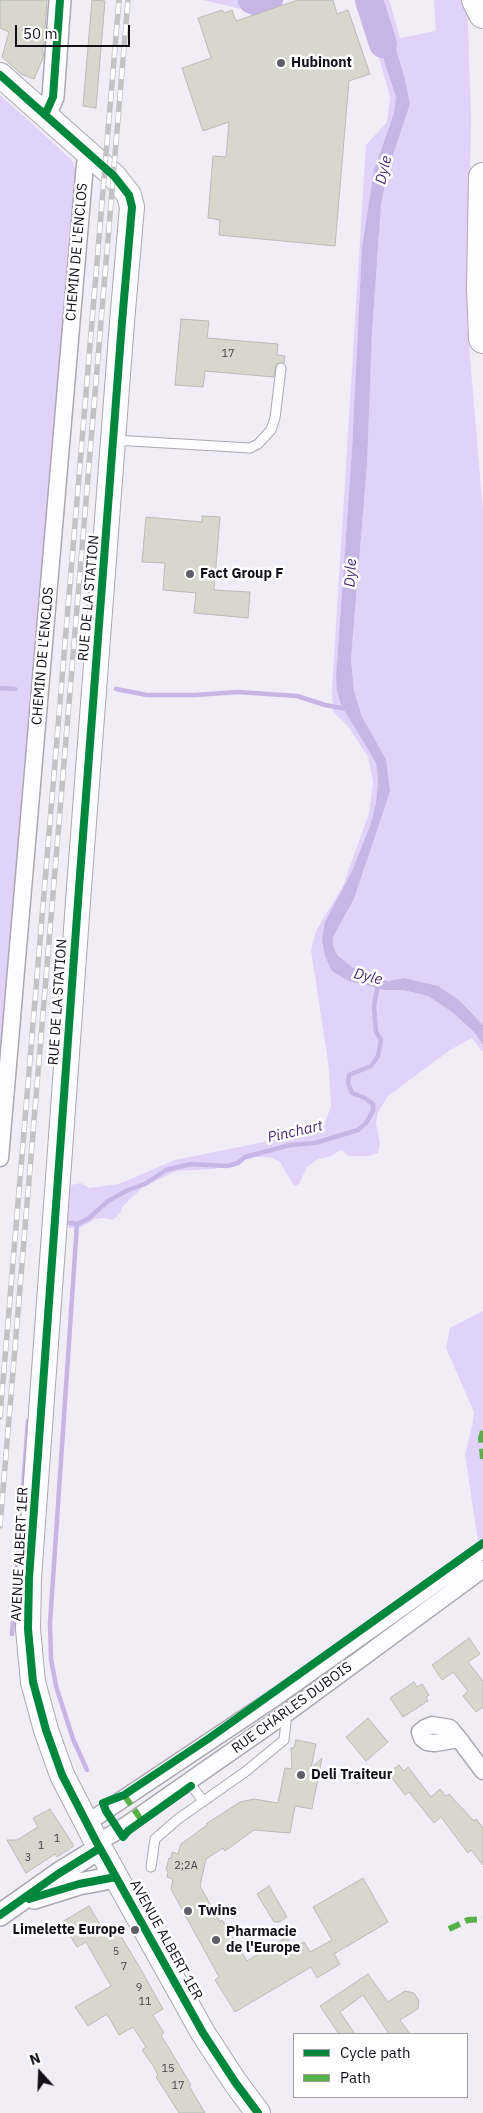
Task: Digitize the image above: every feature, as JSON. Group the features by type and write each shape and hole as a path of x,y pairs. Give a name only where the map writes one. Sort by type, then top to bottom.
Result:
{"highway":[{"path":"476,0 483,14"},
{"path":"483,177 481,288 483,339"}],"main road":[{"name":"RUE DE LA STATION","path":"0,75 121,183 129,195 132,208 79,888 59,1180"},
{"name":"AVENUE ALBERT 1ER","path":"59,1180 29,1578 28,1629 33,1682 46,1730 62,1775 116,1877 203,2033 234,2082 258,2113"}],"street":[{"path":"45,115 53,97 60,0"},
{"name":"CHEMIN DE L'ENCLOS","path":"0,1158 85,164 89,154"},
{"name":"RUE CHARLES DUBOIS","path":"95,1838 176,1764 276,1697 483,1550"},
{"name":"RUE CHARLES DUBOIS","path":"95,1838 119,1830 287,1713 483,1569"},
{"path":"276,1697 287,1713"},
{"path":"459,1739 483,1771"},
{"path":"176,1764 188,1781"},
{"path":"0,1915 58,1874 95,1838"},
{"path":"22,1901 79,1884 116,1877"}],"lane":[{"path":"114,440 239,449 250,448 258,444 271,430 275,418 281,368"},
{"path":"152,1867 155,1839 178,1818 244,1772 284,1740 287,1713"},
{"path":"188,1781 203,1801"}],"shaded area":[{"path":"203,0 284,0 250,11"},
{"path":"357,0 389,0 400,38 436,31 434,0 467,0 471,117 467,323 483,512 483,1025 460,1001 404,978 388,981 351,967 337,955 333,945 333,937 354,899 365,867 386,759 362,717 354,691 351,659 367,465 372,333 381,205 387,173 410,104 368,10 396,97 394,113 374,170 362,247 352,449 336,677 341,705 376,763 378,781 376,803 371,823 352,871 325,922 325,956 385,990 403,990 428,996 452,1012 474,1032 483,1045 483,1052 472,1038 450,1050 388,1096 378,1112 376,1123 380,1143 378,1153 370,1156 348,1156 341,1150 331,1156 318,1159 307,1167 299,1184 294,1186 280,1162 270,1157 255,1157 214,1169 176,1171 143,1187 122,1207 122,1211 113,1220 95,1219 81,1227 69,1228 65,1214 71,1185 81,1183 89,1188 119,1184 175,1160 313,1132 324,1124 331,1107 329,1068 311,950 316,931 343,886 369,813 373,782 368,757 348,726 333,712 332,689 366,145 387,122 390,97 368,18"},
{"path":"0,95 72,160 78,178 0,1075"},
{"path":"483,1311 483,1538 478,1541 465,1455 474,1412 446,1348 450,1328"}],"water":[{"path":"367,9 383,11 403,72 410,104 387,173 381,205 372,333 367,465 351,659 354,691 362,717 386,759 390,791 354,899 333,937 333,945 337,955 352,967 388,981 404,978 438,986 460,1001 483,1025 483,1045 474,1032 452,1012 428,996 403,990 385,990 349,981 332,971 325,956 322,939 325,922 352,871 371,823 376,803 378,781 376,763 341,705 336,677 352,449 362,247 374,170 394,113 396,97"}],"building":[{"path":"0,0 47,0 42,51 44,52 34,79 21,74 2,57 9,32 0,28"},
{"path":"92,0 105,1 96,108 83,106"},
{"path":"298,0 333,0 337,14 348,10 370,74 349,81 335,246 219,235 220,220 208,218 213,156 226,157 229,122 203,131 182,68 211,58 198,18 222,10 224,13 232,10 236,21"},
{"path":"181,319 209,321 207,338 278,344 277,355 285,356 284,363 276,364 274,377 205,371 203,387 175,385"},
{"name":"Fact Group F","path":"202,516 220,517 214,590 250,592 248,618 194,613 196,593 163,590 165,563 142,562 146,517 202,522"},
{"path":"469,1638 480,1654 468,1662 483,1681 483,1707 476,1712 463,1696 468,1691 453,1672 442,1680 432,1665"},
{"path":"414,1682 417,1687 422,1684 429,1695 426,1697 428,1701 403,1717 390,1698"},
{"path":"368,1718 388,1742 366,1761 346,1737"},
{"path":"296,1740 316,1744 311,1768 322,1758 312,1809 295,1806 290,1833 254,1830 225,1851 223,1848 206,1859 200,1886 220,1922 222,1920 247,1961 287,1937 294,1948 304,1942 310,1952 332,1940 313,1907 363,1878 388,1922 334,1954 340,1964 317,1978 311,1967 235,2012 215,1980 219,1977 171,1889 173,1879 167,1877 168,1872 166,1870 172,1852 178,1854 181,1844 206,1824 240,1802 254,1799 278,1803 285,1768 292,1769 291,1748 294,1748"},
{"path":"399,1765 404,1771 408,1767 431,1797 440,1789 446,1796 449,1794 474,1821 476,1819 483,1828 483,1865 471,1850 468,1853 441,1817 434,1823 409,1792 405,1795 388,1773"},
{"path":"50,1809 74,1846 57,1857 55,1854 26,1873 7,1840 17,1840 38,1827 33,1818"},
{"path":"269,1886 287,1917 279,1922 274,1922 257,1894"},
{"path":"89,1906 109,1939 119,1933 163,2009 153,2015 164,2033 161,2035 191,2085 189,2086 205,2113 179,2113 156,2077 158,2076 154,2067 142,2050 146,2047 133,2027 119,2035 107,2014 88,2026 75,2007 111,1986 86,1942 77,1947 62,1922"},
{"path":"368,1974 388,2002 405,1991 414,1993 419,2001 418,2009 400,2020 409,2033 388,2033 363,1995 340,2012 354,2033 338,2033 320,2006"}],"waterway":[{"name":"Dyle","path":"252,0 261,2 269,0"},
{"name":"Dyle","path":"369,0 383,44"},
{"path":"0,688 15,689"},
{"path":"116,689 147,695 195,695 238,692 297,696 325,705 347,709"},
{"name":"Pinchart","path":"70,1223 77,1224 88,1219 108,1201 128,1190 145,1184 166,1170 191,1164 227,1166 238,1163 245,1157 290,1145 315,1143 358,1130 366,1123 373,1111 373,1104 365,1098 352,1093 348,1083 349,1075 371,1066 378,1056 381,1040 376,1032 374,1006 378,984"},
{"path":"77,1224 50,1623 51,1659 56,1686 73,1739 87,1770"},
{"path":"12,1634 28,1421"}],"railway":[{"path":"0,1417 119,0"},
{"path":"0,1526 128,0"}],"marked path":[{"path":"483,1431 481,1438 483,1459"},
{"path":"124,1795 142,1821"},
{"path":"449,1929 468,1920 483,1919"}],"cycle path":[{"path":"45,115 53,97 60,0"},
{"path":"0,75 114,176 129,195 132,207 79,888 29,1578 28,1629 33,1682 46,1730 62,1775 97,1843 203,2033 258,2113"},
{"path":"191,1786 128,1831 123,1837 103,1803 124,1795 208,1739 483,1543"},
{"path":"0,1915 58,1874 100,1848"},
{"path":"29,1899 79,1884 116,1877"}],"place":[{"name":"Hubinont","path":"281,63"},
{"name":"Fact Group F","path":"190,574"},
{"name":"Deli Traiteur","path":"301,1775"},
{"name":"Twins","path":"188,1911"},
{"name":"Limelette Europe","path":"135,1930"},
{"name":"Pharmacie de l'Europe","path":"216,1940"}]}
